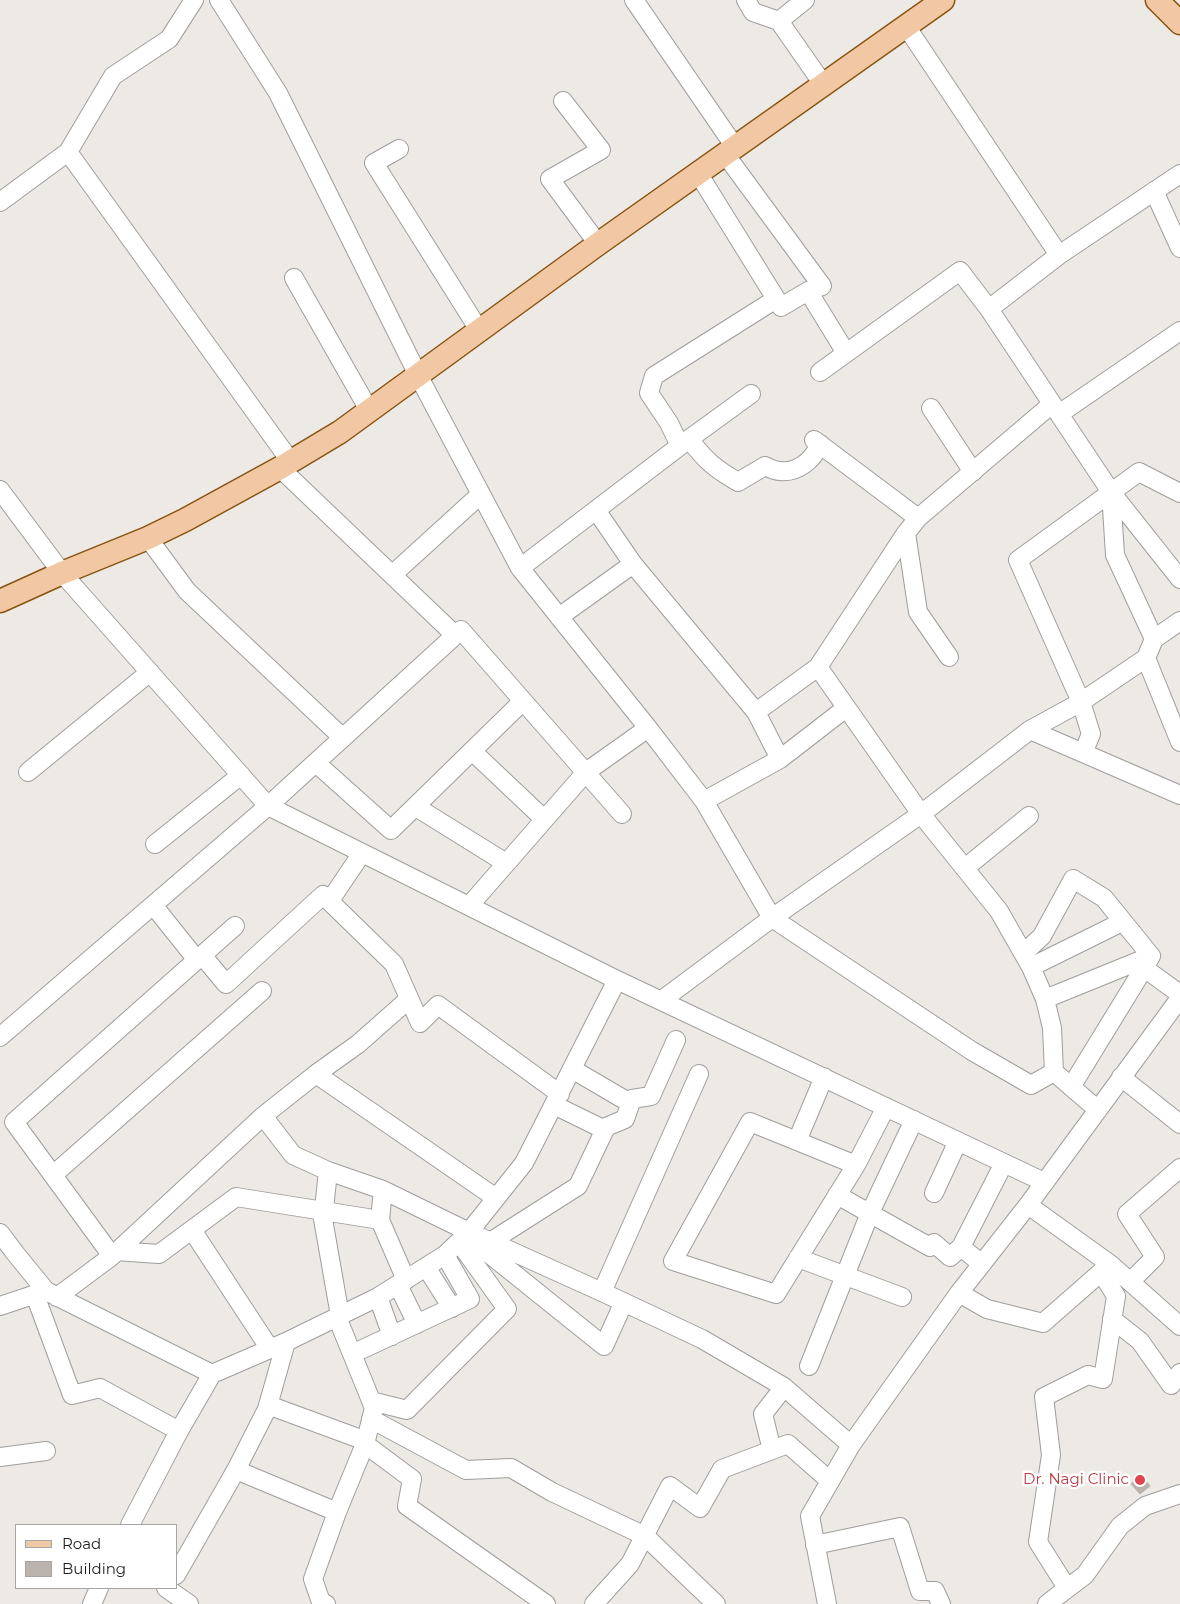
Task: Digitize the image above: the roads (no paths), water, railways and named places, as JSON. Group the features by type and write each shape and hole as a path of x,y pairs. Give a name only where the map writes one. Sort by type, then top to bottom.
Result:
{"main road":[{"path":"0,601 148,538 185,520 286,465 340,432 598,244 943,0"},
{"path":"1157,0 1180,23"}],"street":[{"path":"0,202 68,152 113,76 169,39 194,0"},
{"path":"219,0 278,93 418,375 520,568 704,801 772,918 972,1051 1031,1085 1054,1072"},
{"path":"634,0 730,150 822,286 808,291 781,307 698,173"},
{"path":"746,0 753,12 779,21 823,84"},
{"path":"779,21 805,0"},
{"path":"906,26 1059,255"},
{"path":"563,101 602,150 550,179 598,244"},
{"path":"400,149 374,163 479,330"},
{"path":"68,152 286,465 392,575 455,636"},
{"path":"989,309 1059,255 1180,174"},
{"path":"1154,191 1180,248"},
{"path":"820,372 960,271 989,309 1111,492 1180,579"},
{"path":"294,278 369,410"},
{"path":"808,291 846,353"},
{"path":"776,299 654,376 649,393 669,423 685,442 718,471 738,482 765,466 779,471 797,470 815,454 817,442 918,518"},
{"path":"756,712 818,667 906,533 918,518 973,472 1056,409 1180,331"},
{"path":"520,568 751,394"},
{"path":"931,408 973,472"},
{"path":"1083,753 1091,734 1081,702 1018,560 1139,472 1180,493"},
{"path":"0,490 62,573 268,806 617,980 1044,1182"},
{"path":"1111,492 1115,555 1154,639"},
{"path":"392,575 481,494"},
{"path":"596,510 633,564 756,712 780,760"},
{"path":"906,533 918,612 949,657"},
{"path":"148,538 187,591 343,738"},
{"path":"559,617 633,564"},
{"path":"662,1000 772,918 921,814 1030,730 1081,702 1146,658 1154,639 1180,620"},
{"path":"0,1037 268,806 461,630 622,814"},
{"path":"1146,658 1180,742"},
{"path":"818,667 921,814 999,911 1028,960 1045,999 1052,1028 1054,1072 1098,1110"},
{"path":"28,772 150,672"},
{"path":"316,763 391,830 523,701"},
{"path":"704,801 780,760 846,708"},
{"path":"469,906 586,772 648,728"},
{"path":"1030,730 1180,795"},
{"path":"472,751 544,820"},
{"path":"155,844 241,775"},
{"path":"416,806 506,863"},
{"path":"965,868 1029,816"},
{"path":"323,895 332,899 362,853"},
{"path":"1028,960 1073,879 1104,898 1148,962 1180,994"},
{"path":"153,905 226,984 323,895"},
{"path":"323,895 394,964 420,1023 438,1005 557,1100 605,1130"},
{"path":"1028,960 1122,922"},
{"path":"114,1253 14,1122 235,926"},
{"path":"1045,999 1148,962"},
{"path":"1071,1087 1148,962"},
{"path":"131,1524 179,1431 212,1374 278,1346 378,1297 445,1255 464,1236 524,1163 617,980"},
{"path":"53,1175 262,991"},
{"path":"827,1604 810,1516 830,1481 851,1445 959,1293 1028,1205 1180,998"},
{"path":"0,1306 46,1294 114,1253 263,1116 358,1044 409,999"},
{"path":"490,1242 578,1186 606,1127 625,1119 632,1099 651,1096 676,1040"},
{"path":"572,1069 630,1103"},
{"path":"316,1074 496,1198"},
{"path":"602,1292 699,1074"},
{"path":"797,1141 824,1077"},
{"path":"1122,1077 1180,1124"},
{"path":"856,1165 750,1122 673,1261 776,1294 856,1165 886,1107"},
{"path":"263,1116 293,1155 328,1171 383,1190 464,1236 604,1346 624,1302"},
{"path":"809,1366 870,1213 914,1120"},
{"path":"934,1193 958,1140"},
{"path":"837,1195 930,1247 934,1243 950,1257 961,1247 1004,1163"},
{"path":"1131,1281 1155,1257 1127,1214 1180,1168"},
{"path":"322,1603 313,1579 365,1442 374,1408 339,1316 323,1219 328,1171"},
{"path":"383,1190 380,1220 417,1324"},
{"path":"114,1253 158,1254 236,1197 380,1220"},
{"path":"1028,1205 1106,1268 1131,1281 1180,1326"},
{"path":"178,1571 236,1470 268,1405 278,1346 192,1230"},
{"path":"0,1233 46,1294 72,1395 100,1388 179,1431"},
{"path":"464,1236 490,1242 702,1339 784,1387 851,1445"},
{"path":"371,1401 407,1410 507,1309 464,1236"},
{"path":"961,1247 982,1264"},
{"path":"352,1354 470,1300 445,1255"},
{"path":"798,1258 902,1297"},
{"path":"426,1267 452,1308"},
{"path":"959,1293 987,1309 1043,1323 1106,1268"},
{"path":"1068,1588 1038,1542 1051,1455 1044,1397 1088,1375 1103,1379 1116,1296 1106,1268"},
{"path":"46,1294 212,1374"},
{"path":"378,1297 392,1336"},
{"path":"1112,1319 1140,1340 1171,1385 1180,1373"},
{"path":"772,1450 763,1414 784,1387"},
{"path":"268,1405 365,1442 412,1479 407,1506 546,1604"},
{"path":"371,1419 466,1470 510,1468 552,1492 644,1536 716,1604"},
{"path":"594,1604 630,1564 670,1486 700,1508 722,1470 788,1444 830,1481"},
{"path":"0,1457 46,1451"},
{"path":"236,1470 338,1512"},
{"path":"1047,1604 1085,1575 1120,1526 1145,1506 1180,1494"},
{"path":"815,1545 900,1527 920,1591 935,1591 941,1604"},
{"path":"92,1604 99,1589"},
{"path":"174,1589 188,1604"}],"place":[{"name":"Dr. Nagi Clinic","path":"1140,1480"}]}
